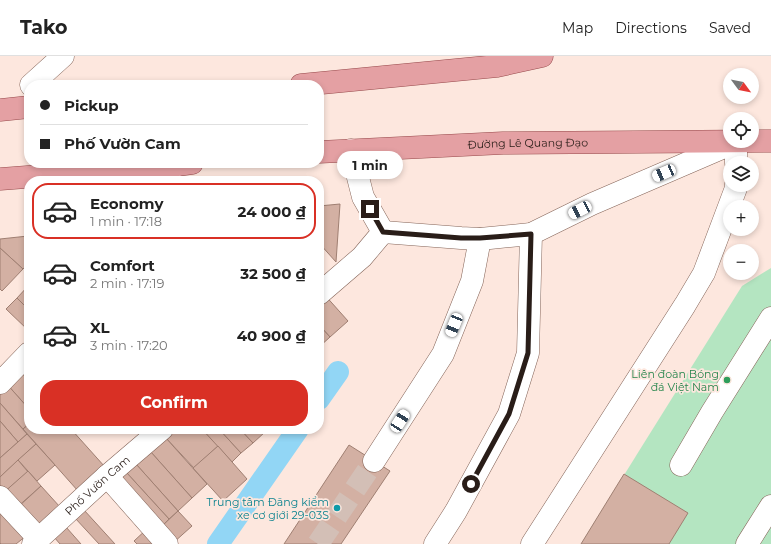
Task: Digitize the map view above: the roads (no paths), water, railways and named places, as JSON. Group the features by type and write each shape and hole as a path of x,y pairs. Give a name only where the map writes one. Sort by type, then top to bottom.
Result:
{"main road":[{"path":"324,83 497,66 542,56"},
{"path":"2,109 24,107"},
{"name":"Đường Lê Quang Đạo","path":"759,141 771,141"},
{"name":"Đường Lê Quang Đạo","path":"324,152 503,143 723,142"},
{"path":"113,176 169,174 182,168"},
{"path":"0,180 24,179"}],"street":[{"path":"37,80 63,56"},
{"path":"2,109 24,91"},
{"path":"383,232 461,238 531,234 592,204 723,148"},
{"path":"351,150 363,197 383,232"},
{"path":"532,544 704,273 734,192"},
{"path":"324,290 362,257 383,232"},
{"path":"435,544 456,511 509,414 526,360 528,353 531,234"},
{"path":"374,461 442,354 472,281 480,238"},
{"path":"680,465 771,318"},
{"path":"0,383 24,358"},
{"name":"Phố Vườn Cam","path":"36,542 107,476 156,434"},
{"path":"107,476 167,544"},
{"path":"0,497 36,542"},
{"path":"747,544 771,506"}],"waterway":[{"path":"324,392 338,372"},
{"path":"218,544 295,434"}],"tunnel":[{"path":"318,544 374,461"}],"place":[{"name":"Liên đoàn Bóng đá Việt Nam","path":"727,380"},
{"name":"Trung tâm Đăng kiểm xe cơ giới 29-03S","path":"337,508"}]}
